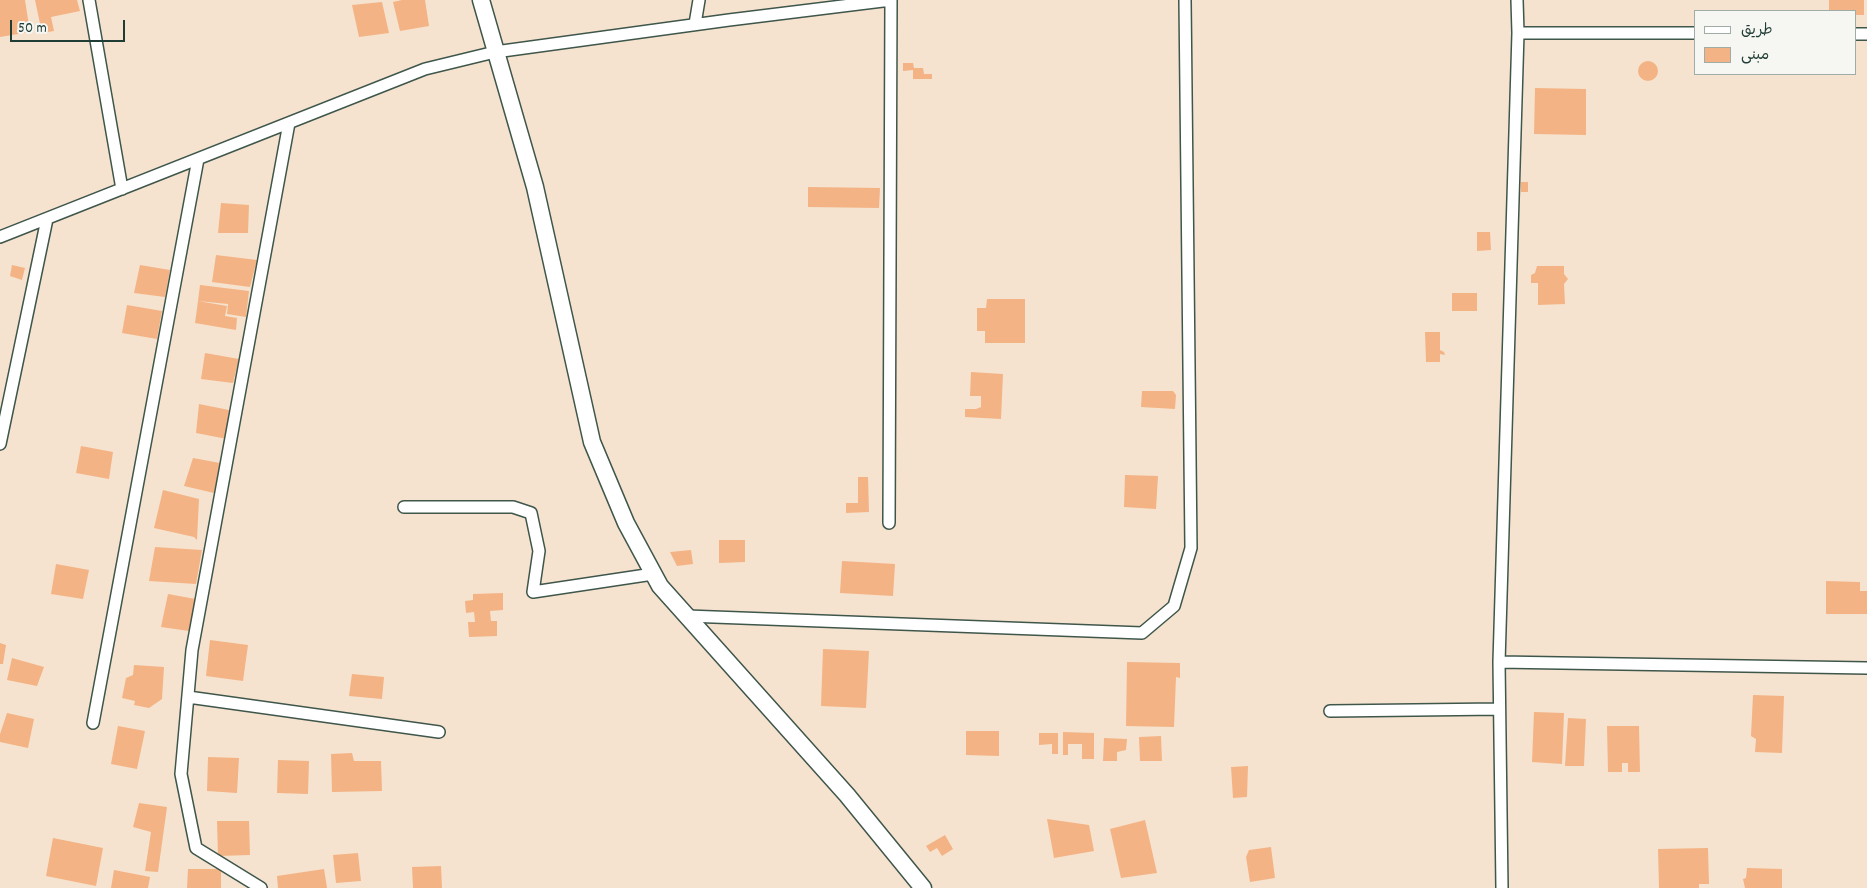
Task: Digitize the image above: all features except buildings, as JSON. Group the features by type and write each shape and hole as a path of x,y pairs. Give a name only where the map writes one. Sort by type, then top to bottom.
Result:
{"street":[{"path":"89,0 122,189"},
{"path":"481,0 535,187 592,442 626,523 660,586 847,795 923,888"},
{"path":"695,24 699,0"},
{"path":"0,237 425,68 495,52 695,24 891,0 889,523"},
{"path":"687,616 1142,633 1174,606 1191,548 1185,0"},
{"path":"1502,888 1499,662 1518,33 1517,0"},
{"path":"1518,33 1694,33"},
{"path":"261,888 196,848 180,774 192,650 288,123"},
{"path":"93,723 198,159"},
{"path":"0,444 46,219"},
{"path":"404,507 513,507 531,513 539,551 533,592 653,574"},
{"path":"1499,662 1867,668"},
{"path":"188,697 439,732"},
{"path":"1330,711 1499,709"}]}
